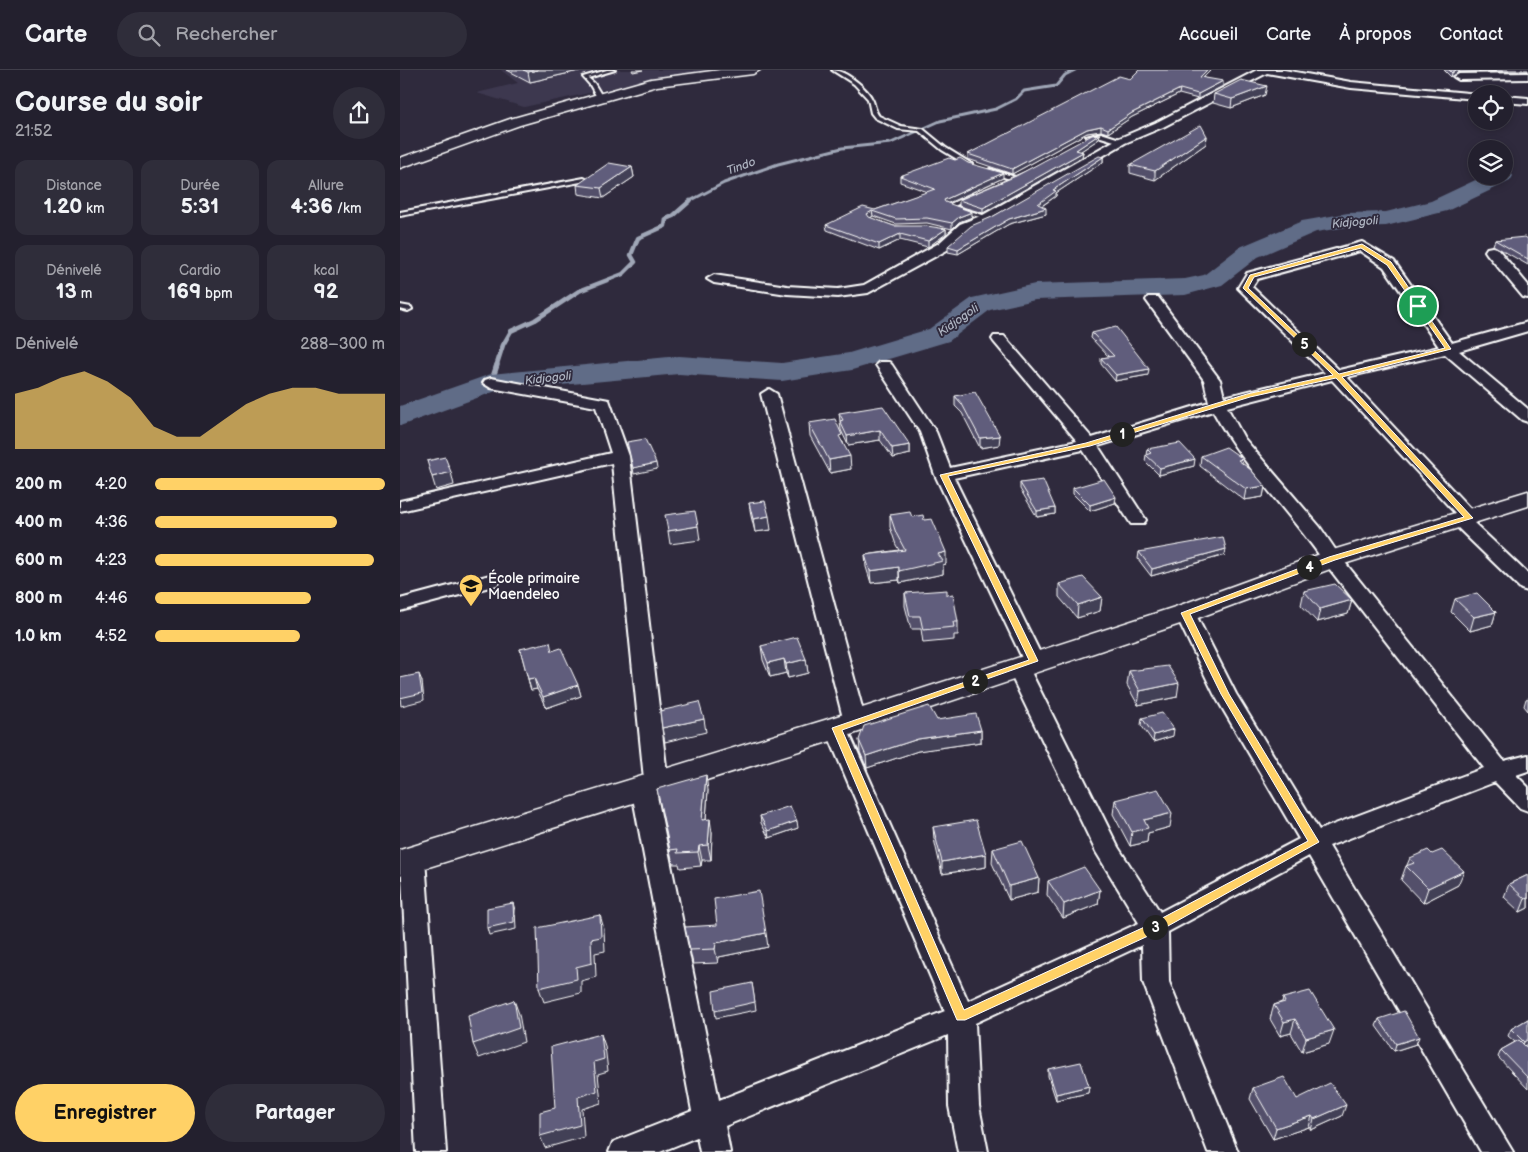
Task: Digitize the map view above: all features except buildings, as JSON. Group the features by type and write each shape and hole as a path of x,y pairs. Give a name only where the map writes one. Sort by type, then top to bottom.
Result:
{"street":[{"path":"400,163 515,122 656,82 753,70"},
{"path":"714,279 787,290 838,293 868,289 944,246 955,232 987,218 1105,152 1121,141 1159,125 1266,70 1351,86 1468,95"},
{"path":"1458,77 1528,76"},
{"path":"1513,100 1528,101"},
{"path":"1528,418 1448,349 1389,264 1362,246 1252,276 1246,288 1338,376 1464,519 1528,585"},
{"path":"1492,251 1528,294"},
{"path":"1153,300 1212,380 1218,406 1237,440 1313,531 1332,558 1499,771 1528,802"},
{"path":"944,475 1088,444 1249,395 1338,376 1448,349 1528,326"},
{"path":"999,339 1088,444 1137,520"},
{"path":"884,365 928,432 944,475 1108,852 1155,928 1156,982 1223,1152"},
{"path":"491,383 603,403 620,456 649,785 707,1118 715,1152"},
{"path":"769,394 846,725 961,1017 964,1106 973,1152"},
{"path":"400,506 620,456"},
{"path":"431,1152 406,861 846,725 1185,613 1332,558 1528,498"},
{"path":"400,605 490,581"},
{"path":"1185,613 1225,694 1498,1152"},
{"path":"624,1152 961,1017 1155,928 1314,842 1499,771 1528,762"}],"lane":[{"path":"600,98 592,84 584,77 612,70"},
{"path":"696,76 713,70"},
{"path":"834,70 856,82 870,99 877,118 900,128 921,130 944,149 971,166 1013,178"},
{"path":"1082,141 1090,136 1101,135 1121,141"},
{"path":"1004,182 1022,173"},
{"path":"400,214 584,180"},
{"path":"977,194 949,206 987,218"},
{"path":"400,307 408,309"}],"shaded area":[{"path":"501,70 771,70 710,76 677,74 524,107 477,93 518,83"}],"waterway":[{"name":"Tindo","path":"688,202 724,183 778,164 842,148 891,143 940,121 996,109 1016,99 1024,91 1056,86 1065,75 1075,70"},
{"name":"Kidjogoli","path":"400,417 491,383 679,365 782,372 852,361 939,335 981,304 1035,292 1185,287 1213,280 1249,252 1310,226 1348,220 1386,219 1439,206 1483,185"},
{"name":"Tindo","path":"496,367 503,345 511,331 535,320 579,291 623,274 635,262 631,255 638,238 665,226 666,219 673,216 690,201"},
{"name":"Tindo","path":"491,383 497,365"}],"place":[{"name":"École primaire Maendeleo","path":"471,607"}],"route":[{"path":"1418,306 1389,264 1362,246 1252,276 1246,288 1338,376 1469,518 1332,558 1185,613 1225,694 1314,842 1155,928 961,1017 836,728 1034,661 944,475 1088,444 1249,395 1338,376 1448,349 1418,306"}]}
